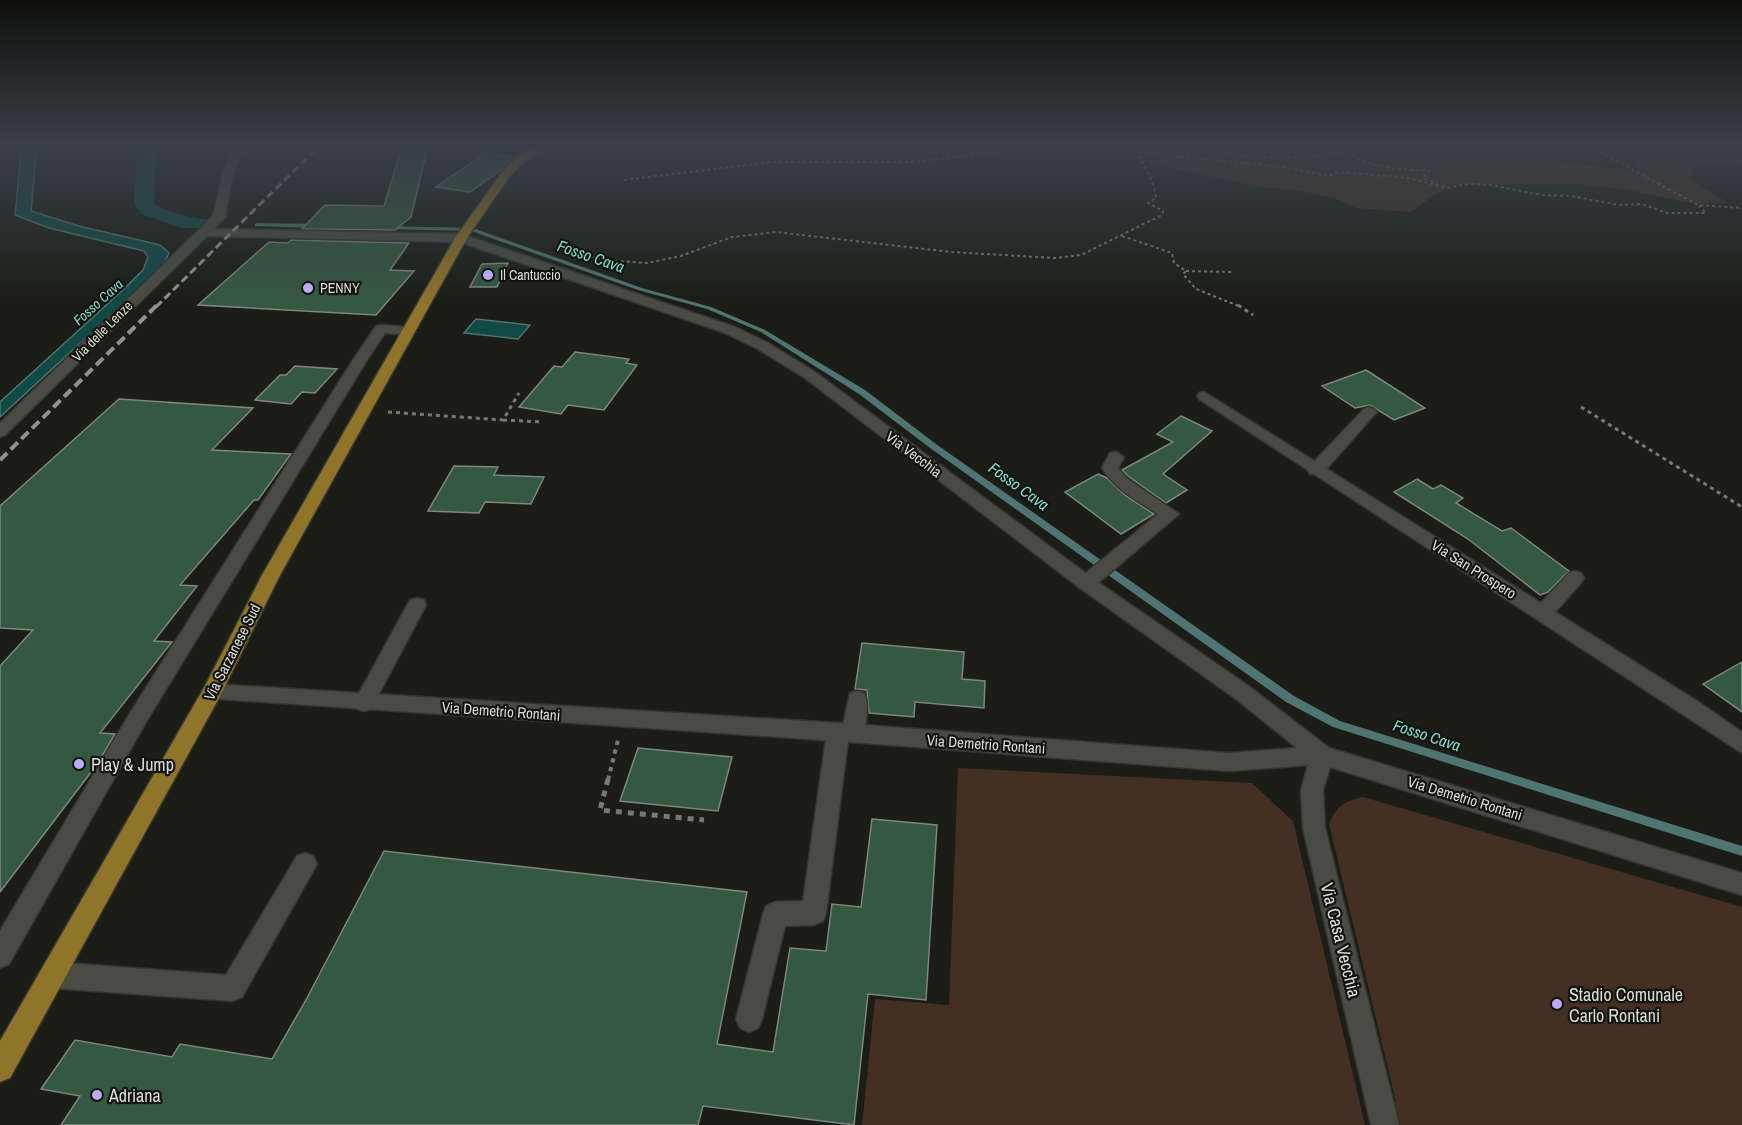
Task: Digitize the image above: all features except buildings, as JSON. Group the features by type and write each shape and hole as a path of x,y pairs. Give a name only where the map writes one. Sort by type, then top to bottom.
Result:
{"main road":[{"name":"Via Sarzanese Sud","path":"0,1068 8,1035 52,975 212,692 270,577 363,410 464,232 488,198"}],"street":[{"name":"Via delle Lenze","path":"0,432 206,232 219,217 223,198"},
{"name":"Via Vecchia","path":"206,232 464,232 693,316 763,346 810,375 1092,578 1322,755"},
{"path":"0,955 139,716 360,360 381,329 409,331"},
{"name":"Via San Prospero","path":"1204,396 1316,470 1690,707 1742,744"},
{"path":"1316,470 1369,412"},
{"path":"1092,578 1170,514 1119,482 1110,468 1116,457"},
{"path":"1543,613 1575,578"},
{"path":"364,703 417,605"},
{"name":"Via Demetrio Rontani","path":"212,692 845,733 1228,762 1322,755 1742,885"},
{"path":"749,1019 775,914 814,913 845,733 856,699"},
{"name":"Via Casa Vecchia","path":"1322,755 1312,790 1314,828 1385,1125"},
{"path":"52,975 233,988 305,864"}],"path":[{"path":"557,248 610,262 654,263 675,258 748,232 776,231 951,252 1055,258 1081,255 1154,221 1163,212 1148,203 1155,198"},
{"path":"1581,198 1594,202 1642,204 1667,213 1691,211 1706,213 1684,198"},
{"path":"1698,206 1742,208"},
{"path":"1122,236 1163,248 1172,253 1174,263 1186,271 1233,272"},
{"path":"1186,271 1185,280 1197,289 1253,315"},
{"path":"503,420 519,393"},
{"path":"1581,407 1742,507"},
{"path":"363,410 543,422"},
{"path":"623,719 600,810 704,820"}],"shaded area":[{"path":"1336,198 1429,198 1411,212 1356,208"},
{"path":"1669,198 1721,198 1728,203 1695,204"},
{"path":"958,768 1252,783 1293,821 1365,1125 862,1125 875,999 949,1005"},
{"name":"Stadio Comunale Carlo Rontani","path":"1363,797 1742,907 1742,1125 1394,1125 1387,1102 1396,1102 1329,824 1342,805"}],"water":[{"path":"17,198 32,198 31,211 79,226 160,245 169,253 164,264 152,277 0,417 0,402 125,288 143,270 148,257 144,251 49,228 15,215"},
{"path":"476,319 530,325 518,339 464,333"}],"waterway":[{"path":"144,198 148,210 182,222 201,224"},
{"name":"Fosso Cava","path":"257,225 315,226"},
{"name":"Fosso Cava","path":"386,228 471,229 640,289 709,308 763,331 862,392 933,446 1290,699 1337,724 1742,851"}],"railway":[{"path":"156,307 266,198"},
{"path":"0,460 157,305"}],"place":[{"name":"Il Cantuccio","path":"488,275"},
{"name":"PENNY","path":"308,288"},
{"name":"Play & Jump","path":"79,764"},
{"name":"Stadio Comunale Carlo Rontani","path":"1557,1004"},
{"name":"Adriana","path":"97,1095"}]}
